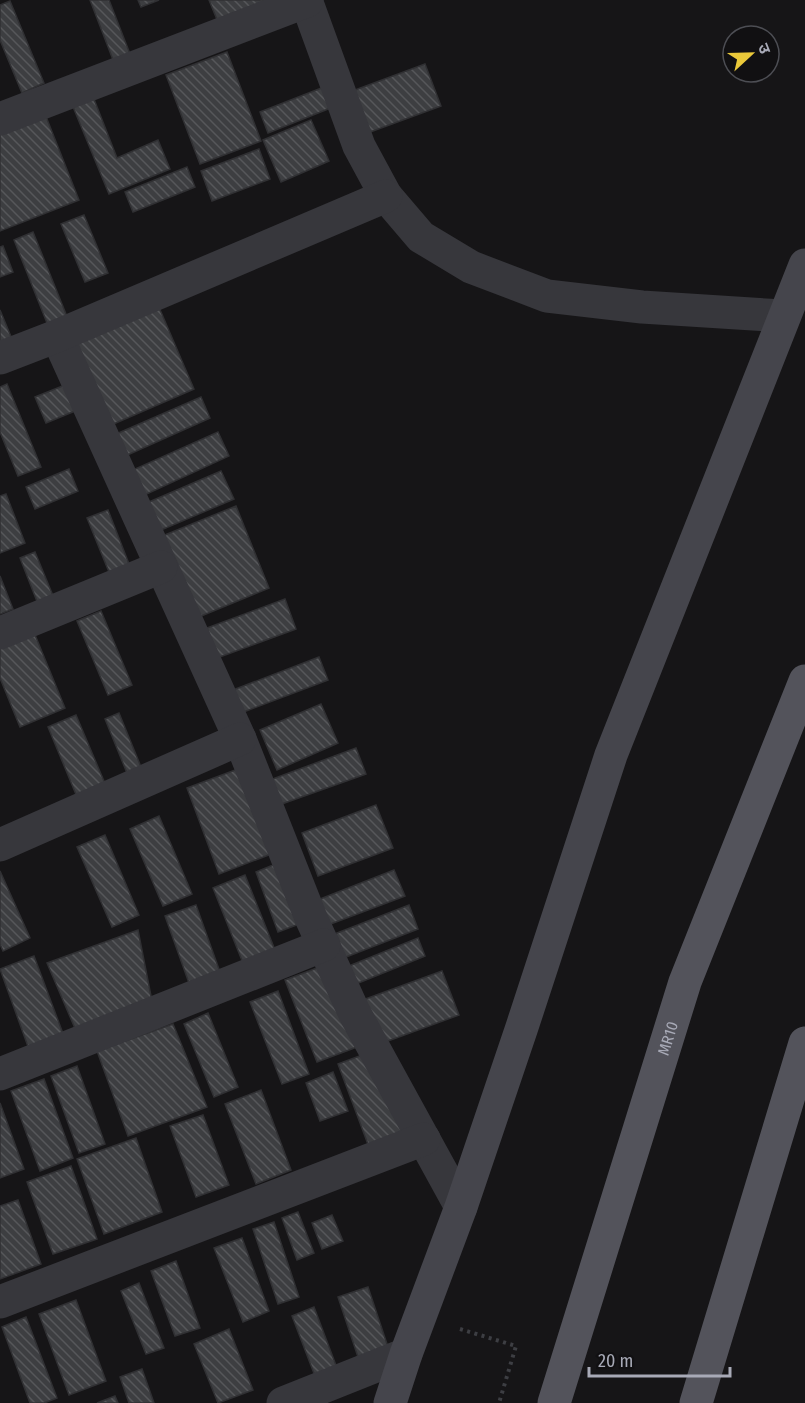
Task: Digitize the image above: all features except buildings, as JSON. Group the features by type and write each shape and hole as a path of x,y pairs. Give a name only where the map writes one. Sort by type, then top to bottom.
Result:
{"main road":[{"name":"MR10","path":"554,1403 684,982 805,681"},
{"path":"696,1403 805,1043"}],"street":[{"path":"0,119 307,1 359,146 386,195 421,237 471,267 547,296 642,307 783,316"},
{"path":"0,357 57,336 386,195"},
{"path":"390,1403 461,1207 611,755 805,265"},
{"path":"57,336 240,739 311,918 354,1012 461,1207"},
{"path":"0,633 161,567"},
{"path":"0,845 240,739"},
{"path":"0,1074 324,945"},
{"path":"0,1302 424,1139"},
{"path":"283,1403 406,1354"}],"path":[{"path":"420,1317 516,1346 500,1403"}]}
